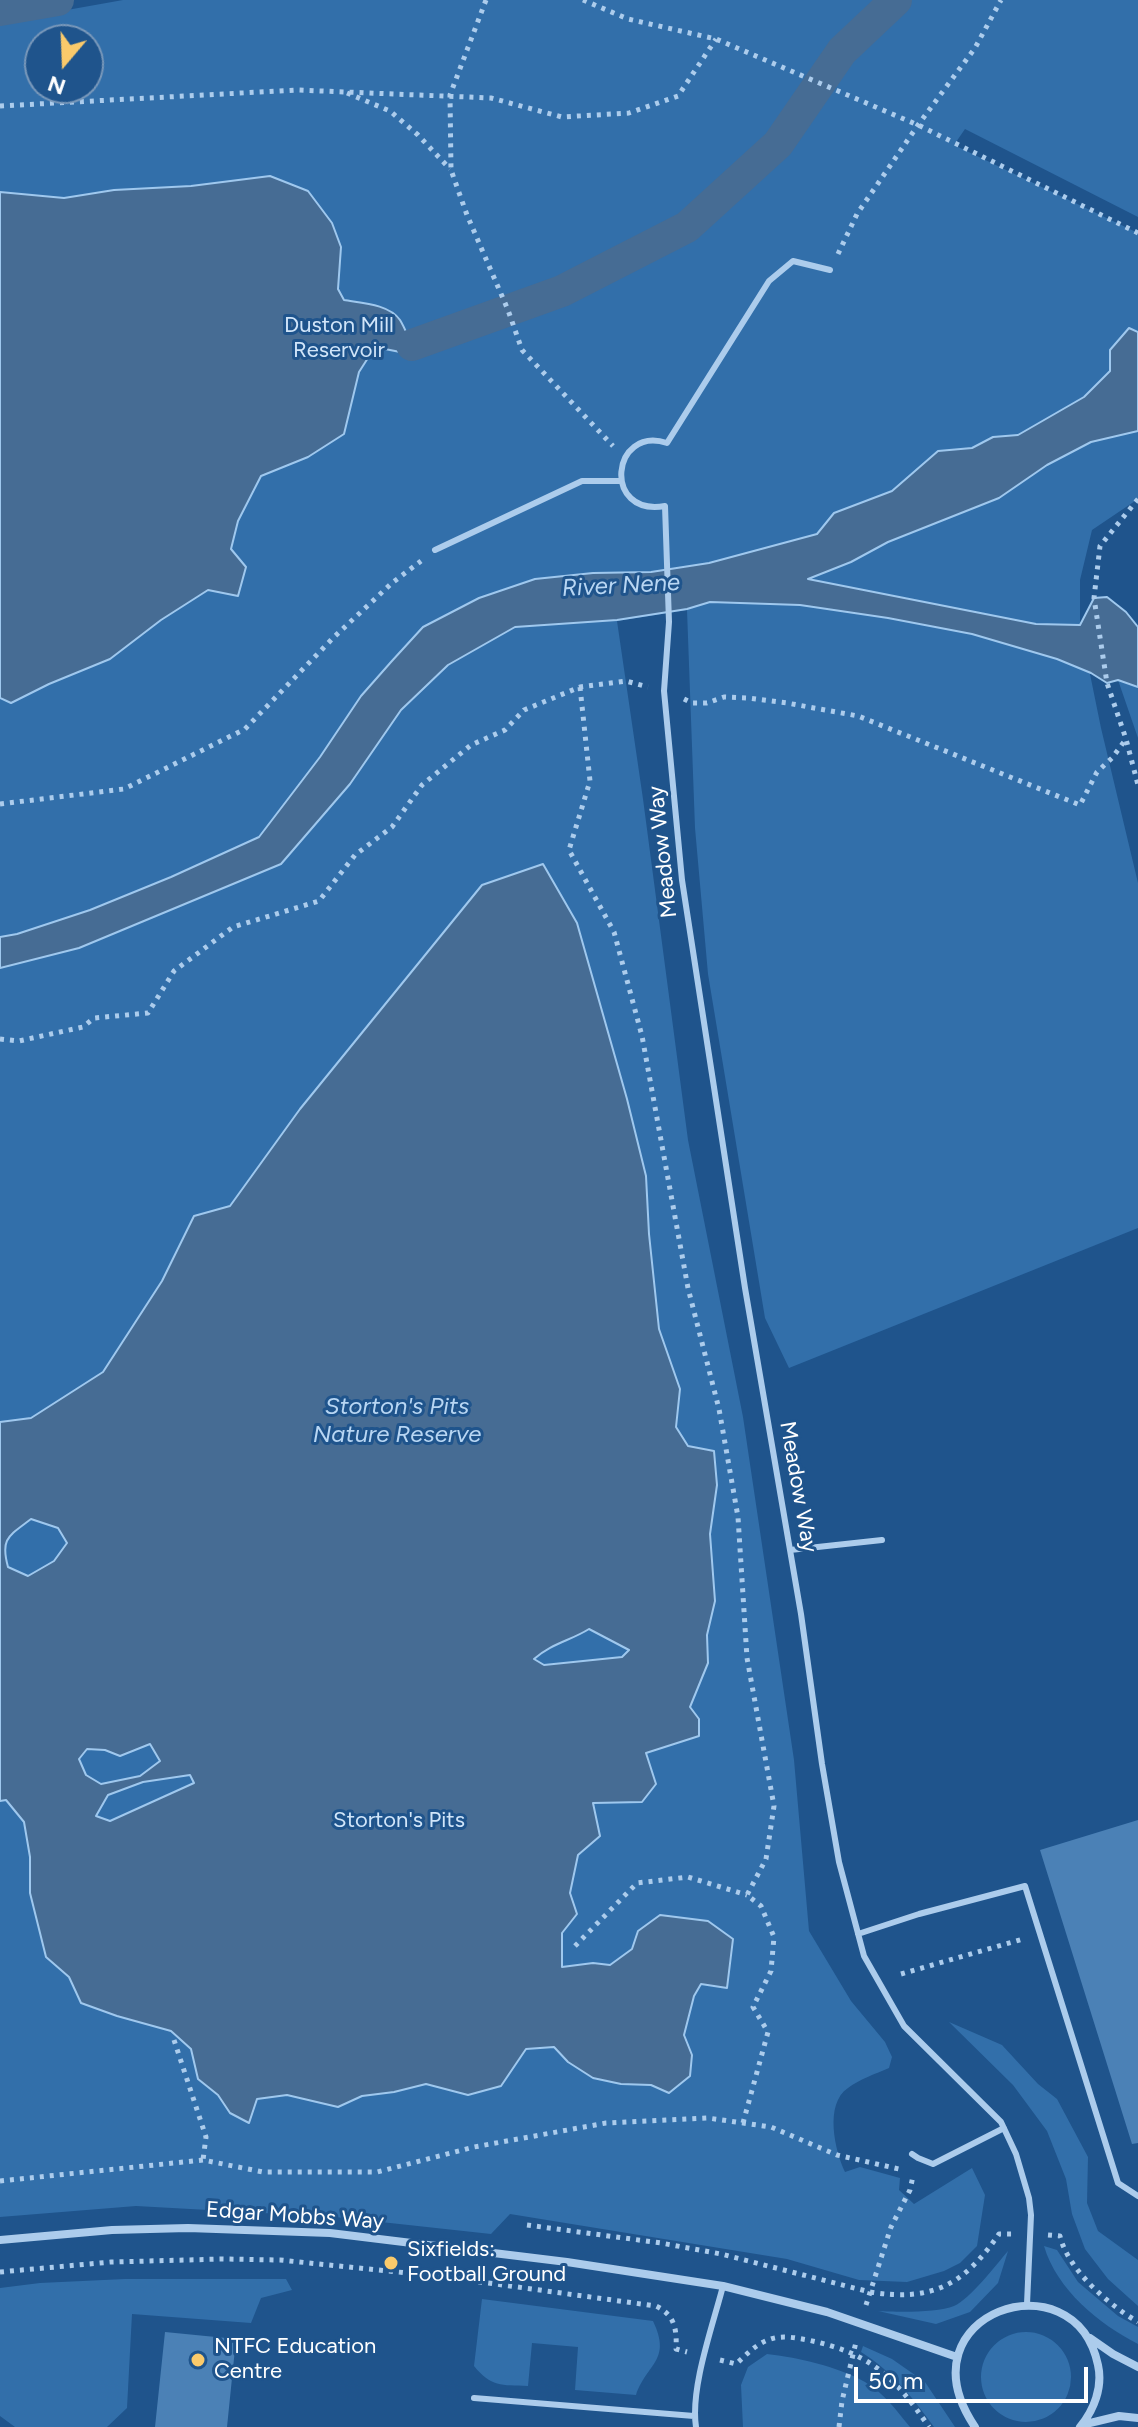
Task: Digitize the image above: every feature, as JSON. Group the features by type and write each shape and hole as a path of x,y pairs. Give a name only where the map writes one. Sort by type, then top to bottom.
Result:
{"street":[{"name":"Edgar Mobbs Way","path":"0,2240 112,2230 188,2228 330,2233 567,2262 723,2286 827,2312 957,2357"},
{"path":"975,2427 965,2413 955,2386 957,2357 974,2328 989,2315 1008,2307 1027,2304 1050,2308 1070,2319 1113,2354 1138,2367"},
{"path":"1081,2426 1092,2409 1099,2381 1095,2352 1086,2335"},
{"path":"1081,2426 1119,2416 1138,2418"}],"lane":[{"path":"435,550 582,481 621,481 624,459 631,449 651,440 667,443 769,281 793,261 830,270"},
{"name":"Meadow Way","path":"621,481 625,492 643,506 665,506 669,622 664,691 682,880 837,1848 864,1956 904,2026 1004,2128 1026,2188 1031,2215 1027,2304"},
{"path":"790,1550 882,1540"},
{"path":"858,1934 1025,1886 1118,2183 1138,2196"},
{"path":"912,2154 933,2164 1004,2128"},
{"path":"696,2427 694,2416 699,2382 723,2286"},
{"path":"474,2398 694,2416"}],"path":[{"path":"486,0 450,95 451,170 522,350 624,459"},
{"path":"583,0 628,19 716,39 918,125 1138,233"},
{"path":"830,270 857,214 975,48 1001,0"},
{"path":"0,106 297,90 491,98 562,117 629,113 678,96 716,39"},
{"path":"343,91 390,111 451,170"},
{"path":"1138,499 1100,546 1094,598 1107,683 1138,785"},
{"path":"0,804 124,789 245,729 333,638 392,583 435,550"},
{"path":"0,1039 19,1041 83,1027 94,1018 148,1013 174,971 233,927 319,901 355,855 392,827 422,785 471,745 505,730 524,710 580,687 626,681 664,691 692,703 707,703 724,697 748,698 858,716 1080,805 1097,772 1126,739"},
{"path":"580,687 590,781 569,850 614,932 642,1036 688,1288 719,1409 738,1517 747,1658 774,1806 766,1859 747,1895"},
{"path":"575,1946 637,1883 688,1877 747,1895 761,1906 774,1937 771,1971 753,2007 768,2032 743,2123"},
{"path":"901,1974 1041,1935"},
{"path":"174,2040 206,2137 203,2160"},
{"path":"0,2181 203,2160 263,2172 377,2172 474,2147 606,2123 708,2118 771,2127 837,2155 914,2171 929,2162"},
{"path":"870,2292 891,2227 910,2190 914,2171"},
{"path":"527,2225 661,2243 721,2254 870,2292 909,2295 949,2286 978,2262 999,2234"},
{"path":"1060,2236 1064,2252 1085,2279 1138,2322"},
{"path":"0,2272 111,2262 223,2259 280,2260 421,2274 656,2306 670,2316 675,2325 676,2349"},
{"path":"736,2364 758,2345 772,2338 790,2337 853,2352 887,2377 929,2427"},
{"path":"839,2427 853,2352"}],"green space":[{"name":"Storton's Pits","path":"123,0 1138,0 1138,217 965,129 954,145 1138,233 1138,499 1092,530 1080,580 1080,625 1138,883 1138,1228 789,1368 765,1318 708,974 695,828 687,610 617,621 688,1140 743,1417 794,1760 809,1931 851,2001 885,2042 892,2057 889,2068 858,2082 841,2095 834,2116 835,2140 845,2172 860,2167 900,2178 899,2190 914,2204 972,2168 985,2195 977,2246 960,2263 944,2271 907,2282 859,2280 787,2259 510,2214 491,2234 335,2217 136,2206 0,2217 0,18"},
{"path":"1118,680 1138,687 1138,738"},
{"path":"949,2022 1002,2045 1038,2084 1057,2099 1088,2157 1087,2203 1098,2231 1138,2260 1138,2306 1108,2279 1085,2249 1072,2214 1066,2179 1047,2131 1013,2085"},
{"path":"1044,2246 1057,2250 1078,2282 1118,2316 1138,2327 1138,2344 1081,2304 1059,2277"},
{"path":"1008,2251 998,2283 970,2312 936,2324 878,2311 928,2311 954,2306 975,2289"},
{"path":"125,2279 286,2279 292,2290 261,2298 251,2323 132,2314 127,2408 107,2427 15,2427 0,2416 0,2288"},
{"path":"482,2299 653,2321 660,2345 659,2354 636,2395 575,2390 578,2347 532,2343 528,2386 497,2384 474,2366"},
{"path":"1026,2332 1043,2335 1058,2345 1068,2360 1071,2377 1068,2394 1058,2409 1043,2419 1026,2422 1009,2419 994,2409 984,2394 981,2377 984,2360 994,2345 1009,2335"},
{"path":"863,2346 892,2359 925,2382 955,2427 934,2427 892,2376 861,2352"},
{"path":"767,2354 817,2364 865,2382 889,2402 910,2427 743,2427 741,2385 748,2367"}],"water":[{"name":"Duston Mill Reservoir","path":"270,176 308,191 332,223 341,247 338,289 344,300 389,311 400,320 412,345 405,353 375,347 359,372 344,434 308,457 261,476 238,521 231,549 246,567 238,596 208,590 161,620 110,659 11,703 0,698 0,192 64,198 114,190 191,186"},
{"name":"River Nene","path":"1129,328 1138,332 1138,431 1091,442 1047,465 999,498 888,542 851,562 808,579 1036,624 1080,625 1094,598 1107,597 1126,612 1138,627 1138,687 1118,680 1107,683 1057,659 972,634 800,605 710,602 687,609 617,620 515,627 448,665 401,710 350,784 281,864 79,948 0,968 0,937 90,910 259,837 320,757 361,696 423,627 479,598 535,579 593,573 651,572 709,563 817,534 834,513 892,491 938,451 972,448 993,437 1018,435 1084,397 1110,371 1110,350"},
{"name":"Storton's Pits Nature Reserve","path":"543,864 577,923 646,1176 659,1329 680,1389 676,1427 688,1446 714,1451 717,1485 710,1534 715,1601 707,1635 708,1663 690,1707 699,1719 699,1736 646,1753 656,1784 642,1802 593,1803 600,1836 578,1855 570,1893 577,1914 562,1933 562,1967 593,1963 610,1965 632,1949 638,1931 660,1915 708,1921 733,1939 727,1988 701,1984 694,1996 684,2035 692,2055 690,2076 669,2093 651,2085 621,2084 593,2078 568,2062 554,2047 526,2049 501,2086 468,2095 426,2084 362,2096 338,2107 287,2095 257,2099 249,2123 230,2113 218,2095 198,2079 191,2049 171,2031 81,2003 69,1977 46,1957 30,1893 30,1857 24,1822 6,1800 0,1801 0,1422 31,1418 103,1372 162,1281 194,1216 230,1206 300,1109 482,885","holes":["31,1519 58,1528 67,1543 54,1561 28,1576 8,1567 5,1550 12,1534","589,1629 629,1650 622,1657 544,1665 534,1659","150,1744 160,1761 140,1776 101,1784 86,1775 79,1759 87,1749 105,1750 120,1756","190,1775 194,1783 110,1821 96,1816 108,1795 143,1782"]}],"building":[{"path":"1138,1820 1138,2143 1132,2144 1040,1850"},
{"path":"165,2332 236,2339 227,2427 155,2427"}],"waterway":[{"path":"0,10 58,0"},
{"path":"412,345 562,291 687,227 778,144 842,51 896,0"}],"place":[{"name":"Sixfields: Football Ground","path":"391,2263"},
{"name":"NTFC Education Centre","path":"198,2360"}]}
